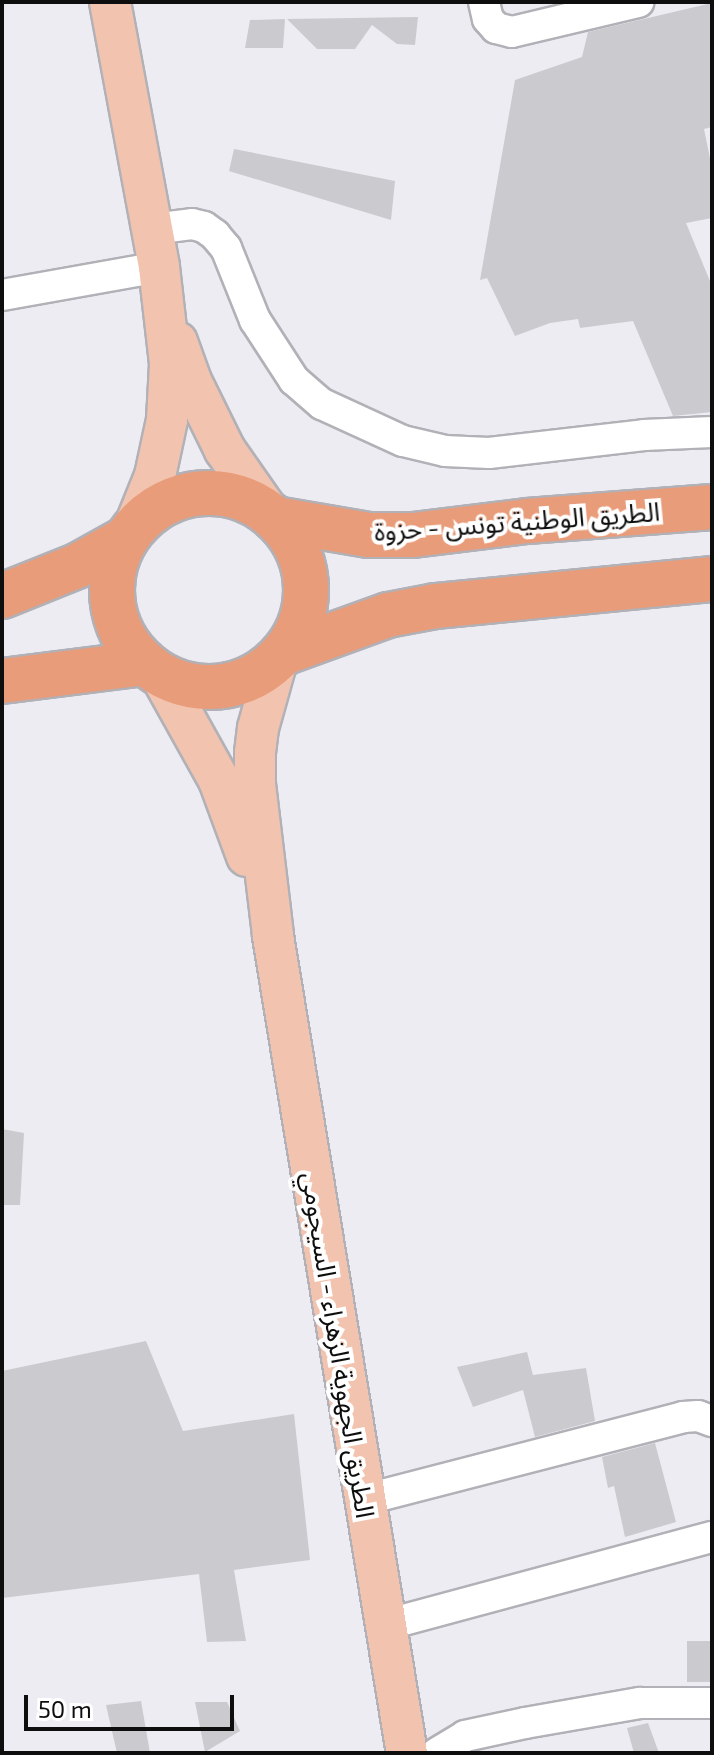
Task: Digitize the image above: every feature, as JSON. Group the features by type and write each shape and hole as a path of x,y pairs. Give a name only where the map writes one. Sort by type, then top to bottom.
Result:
{"highway":[{"path":"2,596 79,565 130,533 156,508 183,495 213,492 243,498 272,516 294,542 304,570 306,599 299,628 280,657"},
{"name":"الطريق الوطنية تونس - حزوة","path":"272,516 369,535 413,535 527,521 712,507"},
{"path":"130,533 114,570 113,604 123,636 152,668 189,685 220,687 251,678 280,657 388,615 436,606 712,579"},
{"path":"2,681 152,668"}],"main road":[{"path":"110,2 155,248 170,364 167,420 155,476 130,533"},
{"path":"164,308 191,381 225,450 272,516"},
{"name":"الطريق الجهوية الزهراء - السيجومي","path":"280,657 258,728 255,784 273,936 363,1500 407,1753"},
{"name":"الطريق الجهوية الزهراء - السيجومي","path":"152,668 219,780 273,936"}],"street":[{"path":"484,2 488,19 496,28 512,32 638,2"},
{"path":"2,295 155,248 192,224 215,235 226,248 255,320 294,380 322,404 403,441 445,451 489,453 644,435 712,432"},
{"path":"363,1500 672,1419 698,1416 712,1421"},
{"path":"385,1625 712,1537"},
{"path":"437,1753 465,1736 525,1723 640,1703 712,1703"}],"building":[{"path":"712,3 712,127 704,129 712,168 712,218 686,223 712,286 712,412 673,416 633,321 580,328 578,319 550,323 515,336 487,278 480,280 515,80 582,57 588,32"},
{"path":"418,17 415,45 397,44 372,25 355,49 317,49 287,19"},
{"path":"285,19 283,48 245,48 250,20"},
{"path":"234,149 395,181 391,220 229,171"},
{"path":"2,1129 24,1133 20,1205 2,1205"},
{"path":"146,1341 183,1431 294,1414 310,1560 234,1570 246,1641 207,1642 199,1574 2,1598 2,1371"},
{"path":"527,1352 533,1375 586,1368 595,1421 535,1437 523,1390 473,1407 457,1367"},
{"path":"655,1443 676,1522 625,1537 614,1486 608,1488 602,1457"},
{"path":"687,1641 712,1641 712,1682 687,1682"},
{"path":"141,1701 150,1753 117,1753 106,1705"},
{"path":"195,1702 227,1702 240,1731 205,1752"},
{"path":"648,1723 659,1753 634,1753 627,1728"}]}
